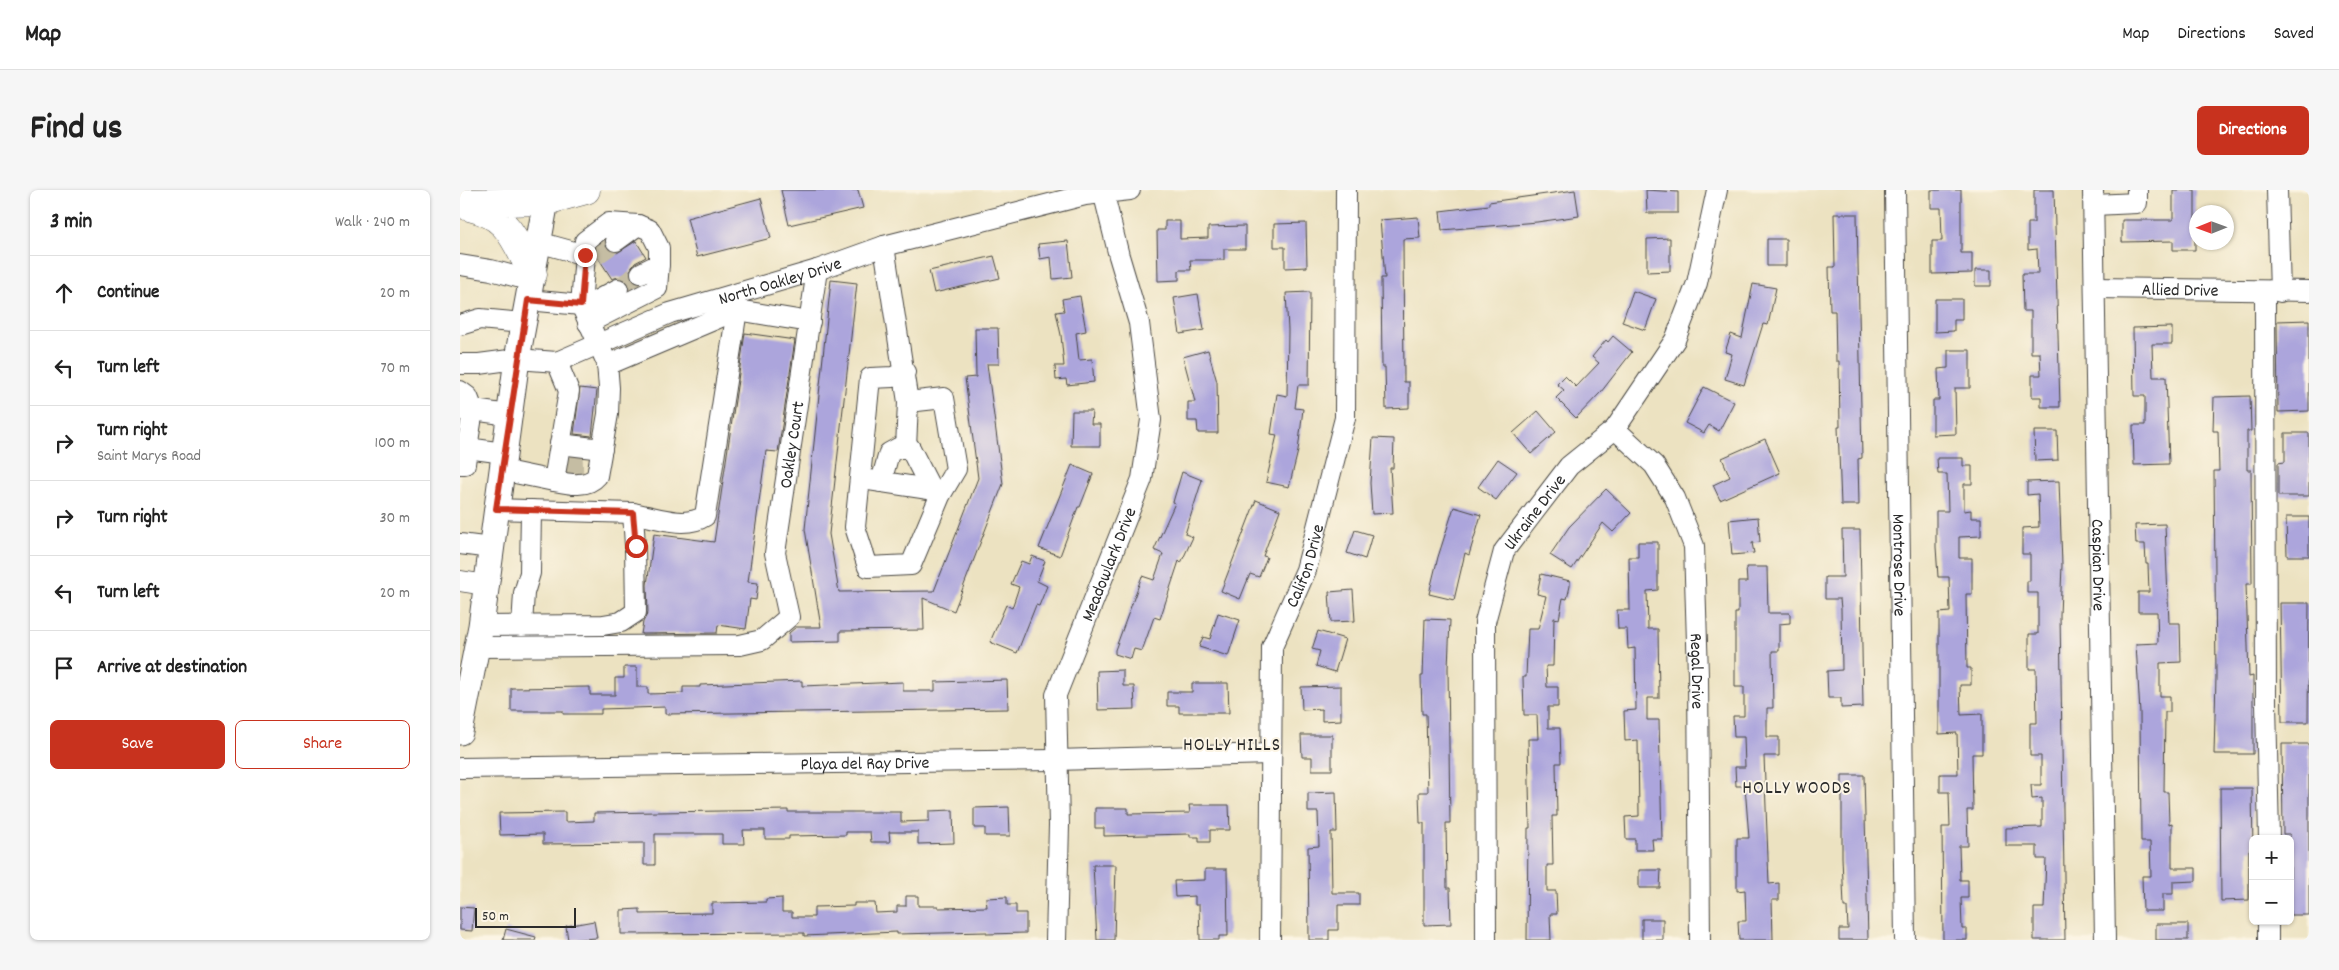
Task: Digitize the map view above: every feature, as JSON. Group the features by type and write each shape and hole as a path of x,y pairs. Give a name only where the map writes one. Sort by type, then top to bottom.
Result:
{"highway":[{"path":"460,204 547,196 586,190"},
{"path":"460,204 484,211 495,216 505,224 529,295"}],"main road":[{"path":"461,727 479,637 517,359 547,196"}],"street":[{"name":"North Oakley Drive","path":"460,364 479,364 517,359 558,362 670,313 735,302 884,246 1103,191 1130,190"},
{"name":"Califon Drive","path":"1270,940 1272,647 1306,570 1345,418 1346,190"},
{"name":"Ukraine Drive","path":"1486,940 1485,622 1504,551 1569,466 1615,430 1675,340 1697,283 1718,190"},
{"name":"Montrose Drive","path":"1895,190 1905,940"},
{"path":"2094,197 2137,203 2137,190"},
{"path":"2269,835 2266,704 2272,292 2277,190"},
{"name":"Meadowlark Drive","path":"1056,940 1059,825 1056,695 1142,479 1151,420 1139,324 1119,256 1103,191"},
{"name":"Caspian Drive","path":"2094,197 2105,940"},
{"path":"460,265 491,270 529,295 584,312 657,288 660,264 659,248 650,230 638,224 610,222 585,241 588,257 584,312 607,365 610,388 608,414 596,459 597,476 592,481 584,484 568,484 558,471 560,444 569,391 558,362"},
{"path":"616,241 638,224"},
{"path":"538,242 588,257"},
{"path":"884,246 905,372 908,402 906,448"},
{"path":"641,273 660,264"},
{"name":"Oakley Court","path":"479,637 740,645 762,640 789,617 775,553 817,270"},
{"name":"Allied Drive","path":"2095,288 2272,292 2309,291"},
{"path":"584,312 618,289"},
{"path":"460,325 480,319 529,295"},
{"path":"607,365 735,302 810,322"},
{"path":"496,509 633,513 677,522 696,522 705,516 735,302"},
{"path":"905,372 893,377 870,378 855,527 868,567 911,565 937,490 956,468 944,398 908,402"},
{"path":"460,391 468,397 465,434"},
{"path":"465,434 509,415"},
{"name":"Regal Drive","path":"1615,430 1654,465 1675,498 1694,546 1698,675 1700,940"},
{"path":"465,434 503,462 558,471"},
{"path":"560,444 596,459"},
{"path":"881,482 889,453 898,448 910,448 937,490"},
{"path":"860,478 937,490"},
{"path":"522,626 524,593 530,573 531,510"},
{"path":"479,637 522,626 603,625 621,622 636,612 636,546 633,513"},
{"path":"460,544 491,548"},
{"path":"460,581 486,585"},
{"name":"Playa del Ray Drive","path":"460,768 1056,760 1270,754"},
{"path":"2268,925 2268,940"}],"building":[{"path":"781,190 858,190 863,208 789,225"},
{"path":"1575,190 1579,216 1537,222 1442,230 1440,211 1489,205 1489,202"},
{"path":"1646,190 1678,192 1678,213 1647,213"},
{"path":"1931,190 1961,190 1961,253 1972,253 1972,273 1932,274 1932,241 1942,241 1941,208 1931,208"},
{"path":"2034,190 2054,190 2060,407 2041,407 2041,397 2032,397 2032,375 2041,375 2040,353 2031,353 2031,311 2023,311 2022,274 2038,274 2037,249 2028,250 2028,223 2034,223"},
{"path":"2173,190 2195,190 2195,205 2189,205 2189,250 2173,250 2173,241 2122,242 2122,220 2173,220"},
{"path":"761,198 771,238 697,257 687,218"},
{"path":"1834,214 1857,214 1862,458 1858,459 1859,505 1841,505 1838,427 1840,427 1839,361 1836,361 1835,311 1830,311 1829,267 1835,267"},
{"path":"1418,217 1420,238 1403,239 1404,382 1409,382 1409,408 1386,409 1385,367 1382,367 1381,278 1385,278 1380,220"},
{"path":"1165,221 1180,221 1180,239 1208,238 1208,227 1245,226 1245,249 1224,249 1224,260 1190,260 1191,270 1179,270 1179,280 1158,281 1157,230 1165,230"},
{"path":"1306,223 1307,267 1285,268 1285,247 1274,247 1274,224"},
{"path":"1670,238 1670,271 1647,272 1647,239"},
{"path":"1767,239 1786,239 1786,266 1767,266"},
{"path":"604,241 607,248 617,253 636,241 646,257 635,263 629,272 631,279 638,284 630,289 624,279 618,277 612,279 597,256 597,247"},
{"path":"1068,241 1072,277 1053,279 1051,257 1040,259 1038,244"},
{"path":"994,256 1000,278 934,293 929,271"},
{"path":"1975,270 1991,270 1991,286 1975,286"},
{"path":"831,280 857,283 829,534 839,592 934,591 978,478 965,378 976,377 975,328 998,328 999,364 987,364 1003,484 954,611 923,598 924,630 840,631 840,641 789,642 789,633 796,627 821,627 805,529"},
{"path":"1753,284 1776,288 1768,325 1763,324 1744,385 1725,379 1732,354 1725,352 1731,334 1742,338"},
{"path":"1633,291 1656,299 1645,330 1622,322"},
{"path":"1310,292 1309,385 1298,385 1295,408 1303,409 1298,451 1289,487 1266,482 1277,435 1271,434 1277,394 1287,396 1288,330 1286,293"},
{"path":"1198,294 1204,330 1180,334 1174,298"},
{"path":"1080,296 1086,331 1076,333 1079,360 1092,359 1094,382 1067,385 1066,379 1056,380 1055,366 1064,366 1061,335 1056,312 1064,311 1062,299"},
{"path":"1935,299 1962,299 1962,320 1954,320 1954,331 1935,332"},
{"path":"2309,320 2309,411 2278,412 2277,321"},
{"path":"2172,327 2172,344 2152,344 2153,377 2166,377 2169,464 2134,465 2133,425 2145,425 2145,396 2134,396 2133,328"},
{"path":"745,333 795,340 778,452 766,451 748,582 758,583 756,600 750,599 746,629 718,625 717,633 641,634 643,622 648,612 647,585 654,534 714,542"},
{"path":"1613,336 1632,352 1601,392 1576,418 1556,398 1564,390 1557,384 1565,376 1576,387 1599,363 1592,357 1606,340 1608,342"},
{"path":"1208,350 1217,382 1218,433 1198,433 1197,421 1188,421 1188,402 1195,402 1183,357"},
{"path":"1948,350 1970,350 1970,388 1955,388 1956,434 1933,435 1933,400 1939,400 1938,369 1948,368"},
{"path":"1704,387 1734,402 1719,431 1709,425 1704,433 1685,423"},
{"path":"580,388 597,390 592,436 574,434"},
{"path":"2250,396 2251,431 2247,431 2247,470 2251,470 2252,584 2246,584 2249,677 2253,676 2253,754 2214,754 2216,677 2214,471 2219,471 2218,431 2213,431 2214,397"},
{"path":"1072,411 1092,411 1091,424 1100,424 1100,446 1071,446"},
{"path":"1538,411 1556,432 1531,454 1513,433"},
{"path":"2034,431 2057,431 2058,460 2035,461"},
{"path":"2285,433 2309,433 2309,496 2278,496 2278,463 2285,462"},
{"path":"1373,438 1394,439 1393,468 1390,468 1393,513 1372,514 1370,483"},
{"path":"1765,439 1780,473 1720,500 1713,485 1730,477 1722,458"},
{"path":"1937,458 1963,458 1963,466 1972,466 1972,484 1964,484 1964,511 1971,510 1971,518 1981,518 1981,536 1959,537 1959,558 1972,558 1972,594 1966,594 1967,668 1971,668 1971,685 1960,685 1961,715 1982,714 1982,754 1972,754 1973,810 1967,810 1968,846 1959,846 1960,880 1968,880 1968,898 1961,898 1962,929 1967,929 1967,940 1943,940 1942,827 1950,827 1949,792 1940,792 1940,774 1958,774 1957,733 1939,734 1939,613 1950,612 1949,577 1938,577 1936,511 1948,511 1947,474 1938,474"},
{"path":"1498,459 1517,472 1496,500 1478,487"},
{"path":"1072,465 1093,474 1080,507 1078,507 1060,556 1039,548"},
{"path":"1182,472 1202,480 1185,534 1193,537 1181,563 1179,561 1160,619 1154,617 1142,651 1134,649 1131,659 1115,654 1142,576 1154,580 1163,554 1154,550 1175,503 1173,502"},
{"path":"2059,481 2062,565 2060,615 2065,940 2034,940 2034,908 2044,908 2046,859 2037,859 2037,846 2006,846 2006,828 2042,827 2042,798 2032,799 2031,785 2041,785 2041,756 2030,756 2030,723 2037,723 2036,669 2029,669 2029,634 2038,634 2038,593 2027,593 2027,581 2030,581 2030,554 2022,554 2022,528 2039,527 2038,494 2027,495 2027,482"},
{"path":"1606,489 1631,513 1613,532 1603,523 1572,569 1550,555 1569,527"},
{"path":"1256,500 1280,510 1263,556 1267,557 1259,577 1250,574 1240,599 1221,591"},
{"path":"1454,507 1481,515 1469,555 1465,553 1454,600 1429,594 1438,557"},
{"path":"1758,517 1760,542 1752,543 1754,553 1732,555 1729,520"},
{"path":"2286,517 2309,517 2309,556 2287,556"},
{"path":"2165,524 2169,623 2180,623 2181,662 2160,663 2160,696 2170,696 2170,712 2165,712 2164,792 2168,792 2169,824 2172,823 2172,868 2196,868 2196,881 2173,882 2173,894 2163,894 2163,911 2143,911 2142,876 2151,876 2150,842 2141,842 2140,713 2136,644 2158,643 2157,612 2138,612 2138,592 2149,592 2145,544 2136,544 2135,525"},
{"path":"1355,530 1372,535 1365,559 1347,553"},
{"path":"1842,530 1860,530 1863,707 1841,708 1841,698 1828,698 1827,671 1842,670 1841,609 1840,599 1825,599 1825,577 1843,577"},
{"path":"1638,542 1658,542 1658,590 1647,591 1648,629 1658,629 1659,698 1647,698 1647,720 1659,720 1662,839 1652,839 1653,850 1635,850 1635,839 1626,839 1625,817 1639,816 1638,740 1625,741 1624,711 1636,710 1635,648 1628,649 1627,629 1618,629 1617,610 1630,610 1629,557 1638,557"},
{"path":"1032,556 1045,561 1037,581 1047,586 1039,606 1036,605 1017,653 990,642 1006,605 1012,608 1019,587 1011,584 1021,561 1029,564"},
{"path":"1746,567 1767,567 1768,613 1790,613 1790,623 1779,624 1779,651 1772,651 1773,708 1767,708 1767,737 1779,737 1779,756 1764,756 1769,884 1779,883 1779,900 1772,900 1773,940 1739,940 1738,921 1746,921 1745,890 1737,891 1737,838 1749,838 1745,786 1736,786 1735,767 1745,767 1744,737 1734,737 1733,716 1744,716 1744,687 1735,687 1735,613 1738,613 1738,582 1747,582"},
{"path":"1541,574 1570,581 1570,586 1567,599 1563,598 1559,619 1554,618 1553,666 1546,666 1547,687 1558,687 1558,707 1548,707 1548,728 1560,728 1561,763 1556,763 1557,816 1552,816 1553,865 1547,865 1547,891 1556,891 1557,914 1550,914 1551,940 1527,940 1528,828 1530,828 1528,739 1538,739 1537,715 1524,715 1523,677 1526,677 1528,629 1538,629 1546,596 1537,594"},
{"path":"1353,590 1355,621 1331,622 1329,592"},
{"path":"2280,603 2309,603 2308,722 2282,722"},
{"path":"1218,613 1240,620 1228,656 1199,647 1203,637 1210,639"},
{"path":"1425,619 1450,620 1448,668 1450,823 1446,823 1447,888 1450,888 1451,924 1424,925 1424,823 1420,823 1419,792 1428,792 1426,714 1422,714 1421,676 1423,676"},
{"path":"1318,631 1345,639 1335,672 1316,666 1320,651 1312,649"},
{"path":"624,667 637,667 637,687 648,687 648,694 683,693 683,687 700,687 700,685 802,681 802,686 903,682 903,691 935,691 935,682 1007,680 1008,709 665,714 665,707 601,709 601,714 563,714 563,711 511,711 511,688 590,687 590,695 615,695 615,678 624,678"},
{"path":"1123,670 1123,686 1134,686 1135,709 1098,710 1097,671"},
{"path":"1192,683 1228,683 1229,713 1179,713 1179,706 1167,706 1167,692 1192,692"},
{"path":"1341,686 1341,720 1322,721 1322,709 1302,710 1301,687"},
{"path":"1301,735 1332,735 1332,770 1312,770 1312,757 1302,757"},
{"path":"2282,744 2309,744 2309,915 2294,915 2294,835 2283,834"},
{"path":"1842,775 1864,775 1868,940 1839,940 1839,929 1848,929 1847,907 1844,907 1842,857"},
{"path":"2220,788 2252,788 2253,835 2249,835 2249,900 2221,901"},
{"path":"1336,792 1337,832 1331,832 1332,893 1359,893 1359,905 1338,905 1338,930 1329,930 1329,940 1309,940 1308,847 1319,846 1318,812 1308,812 1308,793"},
{"path":"1189,805 1229,805 1230,830 1210,830 1210,842 1199,842 1199,837 1190,837 1190,834 1104,836 1104,828 1095,828 1095,808 1128,808 1128,814 1190,813"},
{"path":"1009,807 1010,836 985,836 985,828 974,828 974,808"},
{"path":"788,810 788,812 901,812 901,822 929,821 929,811 953,810 954,843 918,844 918,832 889,832 890,842 871,842 870,832 846,832 846,835 789,836 789,839 765,839 765,830 743,830 744,844 722,844 722,834 655,834 655,865 644,865 644,843 543,844 543,834 500,835 499,813 565,812 565,822 594,821 594,813"},
{"path":"1093,865 1116,865 1114,940 1097,940"},
{"path":"1205,869 1227,869 1228,936 1219,936 1219,940 1200,940 1199,905 1195,905 1195,896 1175,897 1174,881 1205,880"},
{"path":"1639,870 1661,870 1660,888 1639,888"},
{"path":"906,896 918,896 918,906 938,906 938,908 987,907 986,898 1007,897 1007,905 1016,905 1016,913 1026,913 1026,933 897,934 897,932 804,936 804,933 621,934 621,910 640,909 640,914 712,913 712,903 766,902 766,899 782,898 782,912 792,912 792,917 814,917 814,907 854,906 854,903 875,903 876,913 897,912 897,906 906,906"},
{"path":"460,907 474,908 472,931 460,930"},
{"path":"1642,919 1663,919 1663,940 1642,940"},
{"path":"594,921 597,938 568,940 566,926"},
{"path":"2156,924 2188,924 2188,940 2156,940"},
{"path":"506,929 536,937 535,940 503,940"}],"tunnel":[{"path":"596,255 616,241"},
{"path":"618,289 641,273"},
{"path":"563,466 586,465"}],"district":[{"name":"HOLLY HILLS","path":"1232,743"},
{"name":"HOLLY WOODS","path":"1797,786"}],"route":[{"path":"585,255 581,305 528,300 517,359 496,509 633,513 636,546"}]}
